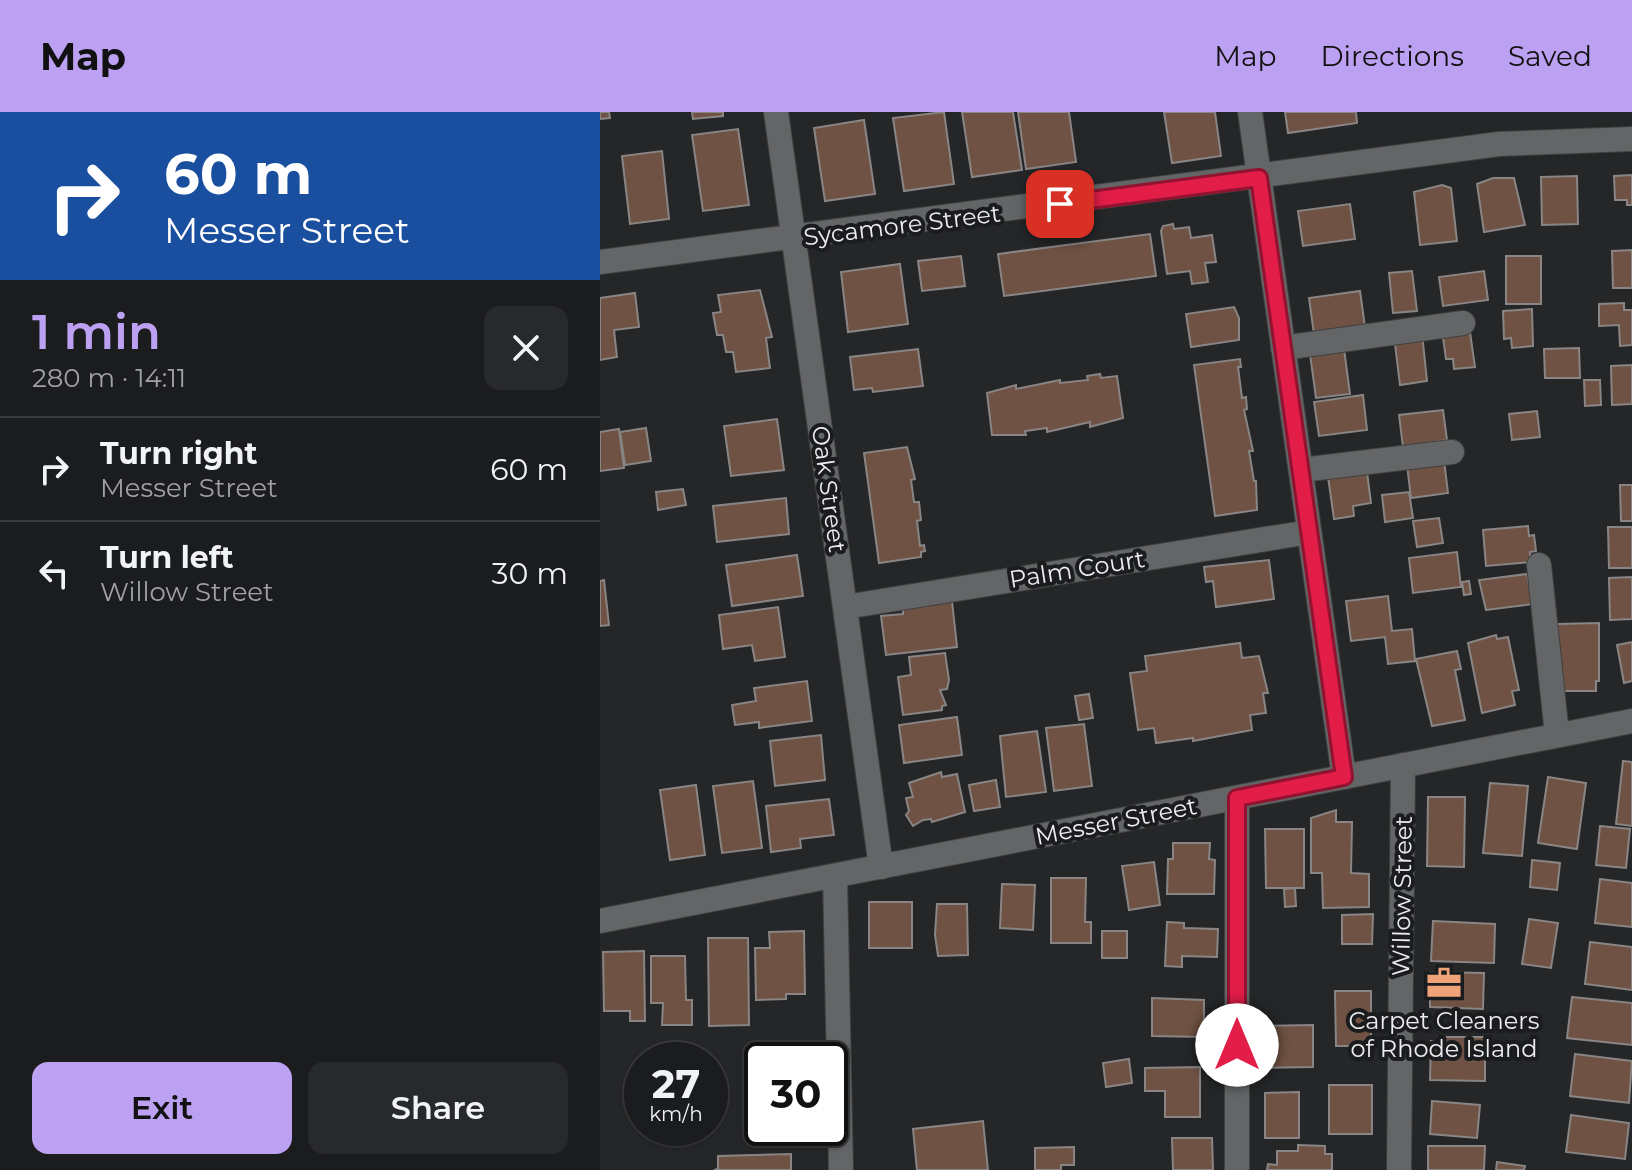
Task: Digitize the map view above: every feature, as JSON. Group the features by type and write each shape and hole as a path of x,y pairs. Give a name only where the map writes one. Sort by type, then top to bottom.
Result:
{"street":[{"name":"Oak Street","path":"776,112 881,867"},
{"path":"1250,112 1344,777"},
{"name":"Sycamore Street","path":"600,262 1259,178 1499,144 1632,139"},
{"path":"1283,348 1463,323"},
{"path":"1301,470 1452,452"},
{"name":"Palm Court","path":"845,607 1309,532"},
{"path":"1539,565 1557,735"},
{"name":"Messer Street","path":"600,921 1632,721"},
{"name":"Willow Street","path":"1399,1170 1403,765"},
{"path":"1237,798 1237,1170"},
{"path":"835,876 841,1170"}],"building":[{"path":"600,112 609,112 610,118 600,119"},
{"path":"692,112 723,112 723,116 693,119"},
{"path":"944,112 954,184 904,191 893,118"},
{"path":"962,112 1013,112 1022,170 972,177"},
{"path":"1018,112 1069,112 1076,162 1026,169"},
{"path":"1164,112 1215,112 1221,156 1172,163"},
{"path":"1285,112 1356,112 1357,123 1288,133"},
{"path":"864,120 875,194 825,201 814,128"},
{"path":"738,129 749,205 703,211 692,135"},
{"path":"662,151 669,219 630,224 622,156"},
{"path":"1632,175 1632,205 1627,205 1627,200 1615,200 1614,176"},
{"path":"1577,176 1578,224 1542,225 1541,177"},
{"path":"1493,178 1514,178 1525,225 1484,232 1477,184"},
{"path":"1442,185 1451,188 1457,241 1420,245 1414,192"},
{"path":"1350,204 1355,239 1303,246 1298,211"},
{"path":"1173,224 1174,229 1189,227 1191,238 1212,235 1216,262 1205,263 1208,282 1192,284 1190,271 1167,274 1161,231 1163,226"},
{"path":"1150,234 1156,276 1004,296 998,254"},
{"path":"1632,250 1632,288 1613,288 1612,251"},
{"path":"961,256 965,286 922,291 918,261"},
{"path":"1506,256 1541,256 1541,304 1506,304"},
{"path":"900,264 908,324 848,332 841,272"},
{"path":"1412,271 1417,311 1393,313 1389,273"},
{"path":"1484,271 1488,300 1443,306 1439,277"},
{"path":"760,290 772,337 766,338 770,368 736,372 733,352 726,352 723,335 717,335 713,313 721,312 718,295"},
{"path":"1360,291 1365,327 1314,334 1309,298"},
{"path":"635,293 639,327 614,330 617,357 600,360 600,298"},
{"path":"1624,303 1624,310 1632,310 1632,345 1620,346 1619,325 1599,326 1599,304"},
{"path":"1234,307 1239,318 1239,340 1191,347 1186,314"},
{"path":"1532,309 1533,346 1512,348 1511,338 1504,339 1503,311"},
{"path":"1469,325 1475,367 1454,369 1453,359 1446,359 1442,330"},
{"path":"1422,333 1427,381 1400,385 1394,336"},
{"path":"1579,348 1580,378 1545,378 1544,349"},
{"path":"918,349 923,386 873,392 872,388 854,390 850,357"},
{"path":"1344,349 1350,394 1316,398 1310,354"},
{"path":"1240,359 1241,367 1238,367 1242,398 1246,397 1247,409 1244,410 1253,451 1249,451 1256,481 1257,510 1215,516 1194,365"},
{"path":"1632,365 1632,404 1612,405 1611,366"},
{"path":"1100,374 1101,378 1117,376 1123,418 1090,427 1090,422 1047,432 1047,428 1025,431 1026,435 992,435 987,393 1016,385 1016,389 1060,380 1060,383 1088,380 1087,376"},
{"path":"1584,380 1600,380 1601,405 1585,406"},
{"path":"1363,395 1367,430 1319,436 1314,402"},
{"path":"1443,410 1447,440 1403,447 1399,415"},
{"path":"1537,411 1540,437 1512,440 1509,414"},
{"path":"777,419 784,470 731,476 724,426"},
{"path":"646,428 651,461 625,465 620,432"},
{"path":"619,429 624,468 600,471 600,432"},
{"path":"907,447 915,479 911,480 914,502 919,502 921,520 917,521 920,546 924,545 925,551 921,552 921,557 879,563 864,453"},
{"path":"1444,460 1448,493 1411,498 1407,465"},
{"path":"1367,472 1371,503 1353,506 1354,516 1334,519 1328,477"},
{"path":"1620,485 1632,485 1632,521 1621,521"},
{"path":"683,489 686,505 658,510 656,492"},
{"path":"1409,492 1413,518 1385,522 1382,495"},
{"path":"786,498 789,534 717,542 713,506"},
{"path":"1439,518 1443,543 1417,547 1413,521"},
{"path":"1528,526 1529,536 1534,535 1536,551 1530,552 1531,562 1486,566 1483,530"},
{"path":"1608,527 1632,527 1632,568 1609,568"},
{"path":"1457,552 1461,587 1413,593 1409,558"},
{"path":"797,555 803,596 732,606 726,565"},
{"path":"1269,560 1274,599 1216,607 1213,581 1206,582 1204,567"},
{"path":"1527,574 1533,604 1486,610 1479,580"},
{"path":"1632,577 1632,619 1610,620 1609,578"},
{"path":"604,580 609,625 600,626 600,581"},
{"path":"1469,581 1471,594 1464,595 1462,582"},
{"path":"1388,596 1392,631 1412,629 1415,661 1388,664 1385,637 1351,641 1346,601"},
{"path":"952,601 957,647 886,655 881,616 903,614 903,607"},
{"path":"778,607 785,657 755,661 752,645 723,649 719,615"},
{"path":"1599,623 1599,681 1596,681 1596,691 1563,691 1556,624"},
{"path":"1496,635 1497,639 1508,637 1519,690 1512,691 1515,705 1482,713 1468,643"},
{"path":"1632,642 1632,681 1624,683 1617,645"},
{"path":"1240,643 1242,658 1259,656 1268,693 1263,693 1266,713 1250,715 1252,730 1193,741 1193,738 1156,743 1154,728 1138,730 1130,673 1147,671 1145,656"},
{"path":"1457,651 1461,669 1455,670 1465,720 1432,726 1416,659"},
{"path":"945,653 949,680 947,689 940,690 946,705 942,706 942,710 903,715 898,677 911,675 909,657"},
{"path":"807,681 812,721 759,728 759,722 735,725 732,705 756,701 754,688"},
{"path":"1089,694 1093,718 1079,720 1075,696"},
{"path":"957,717 962,755 904,763 899,725"},
{"path":"1084,724 1092,786 1054,791 1046,728"},
{"path":"1037,731 1046,792 1006,797 1000,736"},
{"path":"821,735 825,780 775,786 770,741"},
{"path":"1623,761 1632,762 1632,826 1616,824"},
{"path":"941,772 942,777 957,774 965,812 932,822 931,819 923,820 913,826 906,815 909,811 906,798 913,797 909,783"},
{"path":"1548,777 1586,783 1577,849 1538,843"},
{"path":"996,780 1000,807 974,811 969,785"},
{"path":"753,781 762,848 722,853 713,786"},
{"path":"1490,783 1528,786 1522,856 1483,853"},
{"path":"696,785 705,855 670,860 660,790"},
{"path":"1428,797 1465,797 1464,867 1427,866"},
{"path":"829,799 834,835 800,839 801,848 771,852 766,806"},
{"path":"1336,810 1336,822 1352,822 1351,873 1369,874 1369,907 1323,908 1322,873 1311,873 1311,818"},
{"path":"1600,826 1630,829 1626,868 1596,865"},
{"path":"1265,829 1304,829 1304,888 1266,888"},
{"path":"1173,843 1210,843 1209,859 1215,860 1214,894 1167,894 1168,859 1173,859"},
{"path":"1532,860 1560,863 1557,890 1530,887"},
{"path":"1154,862 1160,905 1129,910 1122,866"},
{"path":"1051,878 1086,878 1085,922 1091,922 1091,943 1051,943"},
{"path":"1600,879 1632,883 1632,927 1595,923"},
{"path":"1002,884 1035,885 1033,930 1000,928"},
{"path":"1295,888 1296,906 1285,907 1284,889"},
{"path":"869,902 912,902 912,948 869,948"},
{"path":"937,904 967,904 968,955 938,956 935,935"},
{"path":"1373,914 1372,944 1342,944 1342,915"},
{"path":"1529,919 1558,923 1551,968 1522,964"},
{"path":"1433,921 1495,924 1494,963 1431,961"},
{"path":"1167,922 1184,923 1184,928 1218,929 1217,957 1182,956 1182,967 1165,966"},
{"path":"804,931 805,994 786,994 786,999 756,1000 755,948 770,948 769,932"},
{"path":"1102,931 1127,931 1127,958 1102,958"},
{"path":"708,938 748,938 749,1025 709,1026"},
{"path":"1590,942 1632,947 1632,990 1585,984"},
{"path":"644,951 645,1021 630,1021 630,1011 604,1011 603,952"},
{"path":"651,956 685,956 686,1000 692,1000 692,1025 662,1025 663,1003 651,1003"},
{"path":"1430,972 1484,973 1483,1009 1430,1007"},
{"path":"1335,991 1371,991 1371,1046 1336,1046"},
{"path":"1572,997 1632,1003 1632,1045 1567,1038"},
{"path":"1152,998 1204,1000 1204,1037 1152,1036"},
{"path":"1313,1025 1313,1067 1259,1068 1259,1026"},
{"path":"1438,1037 1485,1037 1485,1081 1430,1080 1431,1041 1439,1041"},
{"path":"1575,1054 1632,1061 1629,1103 1570,1096"},
{"path":"1129,1059 1132,1083 1106,1087 1103,1063"},
{"path":"1200,1067 1200,1117 1165,1117 1165,1091 1145,1091 1145,1068"},
{"path":"1329,1085 1372,1085 1372,1134 1329,1134"},
{"path":"1299,1092 1299,1138 1265,1138 1265,1093"},
{"path":"1432,1101 1480,1105 1477,1138 1430,1134"},
{"path":"1571,1115 1629,1123 1625,1159 1566,1152"},
{"path":"983,1121 988,1170 917,1170 913,1129"},
{"path":"1172,1138 1212,1138 1213,1170 1173,1170"},
{"path":"1298,1145 1325,1146 1325,1154 1332,1154 1332,1170 1267,1170 1268,1164 1277,1165 1277,1151 1298,1151"},
{"path":"1428,1146 1485,1146 1484,1170 1428,1170"},
{"path":"1074,1147 1074,1165 1061,1165 1061,1170 1035,1170 1035,1148"},
{"path":"791,1154 791,1170 714,1170 718,1169 718,1156"},
{"path":"1497,1162 1525,1166 1524,1170 1496,1170"}],"place":[{"name":"Carpet Cleaners of Rhode Island","path":"1444,983"}],"route":[{"path":"1060,204 1259,178 1344,777 1237,798 1237,1045"}]}
